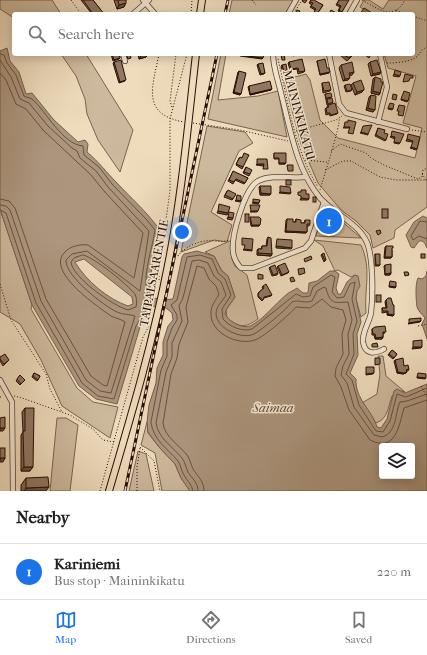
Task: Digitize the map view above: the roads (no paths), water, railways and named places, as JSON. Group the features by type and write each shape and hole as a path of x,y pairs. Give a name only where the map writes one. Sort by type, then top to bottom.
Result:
{"main road":[{"path":"200,12 202,0"},
{"name":"TAIPALSAARENTIE","path":"109,491 142,378 163,290 179,197 196,56"}],"street":[{"path":"289,12 296,0"},
{"path":"349,12 357,0"},
{"path":"139,12 146,1 154,12"},
{"path":"124,56 125,61"},
{"name":"MAININKIKATU","path":"275,56 293,142 306,177 324,202 362,233 368,245 371,261 371,305 363,342 366,350 371,353 384,350"},
{"path":"328,56 340,104 346,113 407,129"},
{"path":"378,122 387,86 381,56"},
{"path":"306,177 266,178 253,186 242,206 235,237 233,252 236,263 241,268 253,268 305,248 311,241 318,216 324,202"},
{"path":"318,216 320,223 329,226 335,220 336,213"},
{"path":"0,380 8,396 13,491"}],"water":[{"name":"Saimaa","path":"7,48 10,61 19,72 26,94 32,93 54,120 78,142 85,140 88,144 87,152 144,211 159,229 150,279 150,293 154,298 163,300 173,299 182,257 184,254 197,251 214,256 222,271 228,276 235,297 225,314 232,322 247,327 264,316 287,294 297,288 303,293 308,293 309,283 317,281 330,271 335,271 339,274 336,288 338,294 341,294 347,282 355,275 358,276 360,286 357,291 356,299 361,322 357,334 358,355 350,373 356,379 358,393 377,427 381,428 387,419 394,391 397,389 405,393 427,384 427,491 190,491 181,478 175,464 159,447 148,432 147,422 149,405 156,383 157,368 163,355 163,342 168,326 173,320 172,313 166,308 152,306 144,313 143,323 140,327 117,404 96,399 79,386 32,305 0,209 0,51","holes":["84,259 132,297 133,304 128,306 113,299 91,282 75,262"]},
{"path":"423,216 427,218 427,248 422,241 419,241 414,248 411,247 406,235 414,222"},
{"path":"427,271 427,339 422,324 425,318 417,307 416,284 418,278 422,279 426,276"}],"railway":[{"path":"225,12 228,0"},
{"path":"125,491 217,56"}],"place":[{"name":"Kariniemi","path":"329,221"}]}
